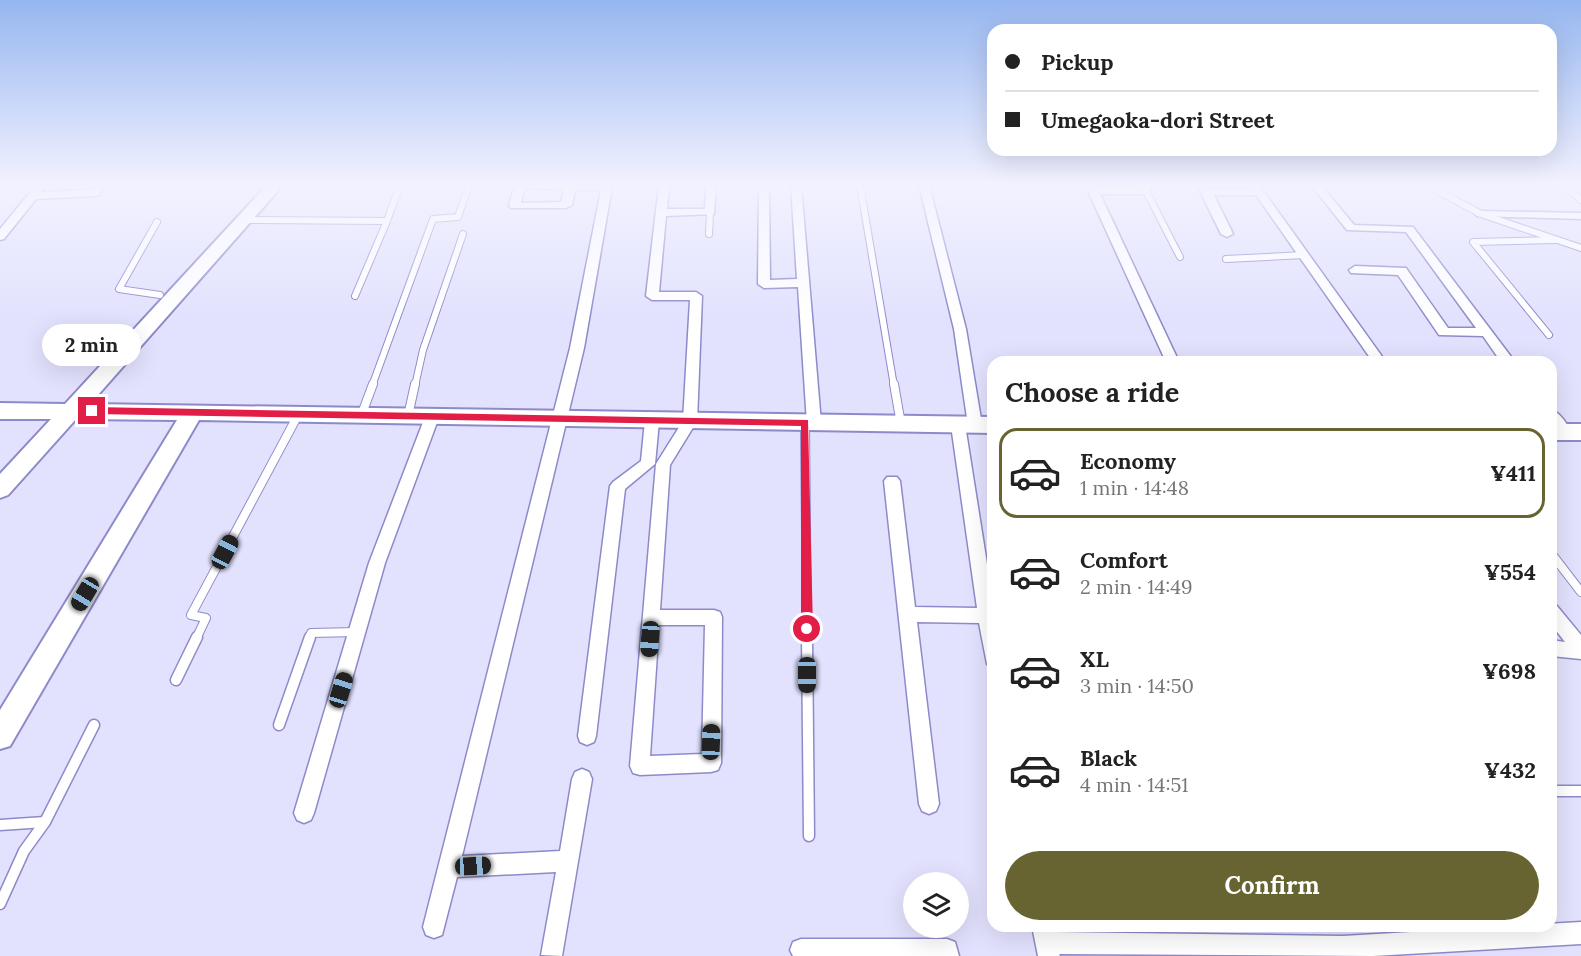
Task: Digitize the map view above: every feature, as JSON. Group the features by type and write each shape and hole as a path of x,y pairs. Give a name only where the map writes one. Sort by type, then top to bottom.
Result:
{"street":[{"path":"0,489 62,411 219,230"},
{"path":"0,469 62,411 236,230"},
{"path":"434,927 577,348 599,230"},
{"path":"651,618 714,617 711,763 640,766 651,618 663,464 690,421 696,296 652,296 659,230"},
{"path":"764,230 764,284 803,283"},
{"path":"799,230 809,423"},
{"path":"935,230 960,329 975,425 987,596"},
{"path":"1111,230 1170,356"},
{"path":"1225,230 1227,234"},
{"path":"1286,230 1376,356"},
{"path":"1409,230 1504,356"},
{"path":"1355,270 1402,271 1444,332 1486,332"},
{"path":"0,411 299,413 361,416 975,425"},
{"path":"0,736 193,412"},
{"path":"304,813 377,562 432,417"},
{"path":"587,736 618,486 648,464 652,421"},
{"path":"892,481 929,804"},
{"path":"909,614 987,624"},
{"path":"1557,619 1581,650"},
{"path":"1557,648 1581,650"},
{"path":"552,955 582,779"},
{"path":"449,867 569,861"},
{"path":"1046,941 1343,947 1487,932"},
{"path":"1556,932 1581,933"},
{"path":"801,950 947,950 948,956"}],"lane":[{"path":"153,230 119,290 160,295"},
{"path":"355,296 383,230"},
{"path":"361,416 428,230"},
{"path":"709,230 709,234"},
{"path":"868,230 900,424"},
{"path":"1166,230 1180,258"},
{"path":"1526,230 1581,248"},
{"path":"408,416 423,350 463,234"},
{"path":"1549,335 1473,242 1556,240"},
{"path":"1226,259 1304,255"},
{"path":"176,680 206,618 191,615 299,413"},
{"path":"809,423 809,836"},
{"path":"1557,562 1581,592"},
{"path":"279,724 311,633 357,632"},
{"path":"0,904 24,851 45,822 94,725"},
{"path":"1557,791 1581,790"},
{"path":"0,825 45,822"}],"route":[{"path":"92,411 805,423 807,629"}]}
